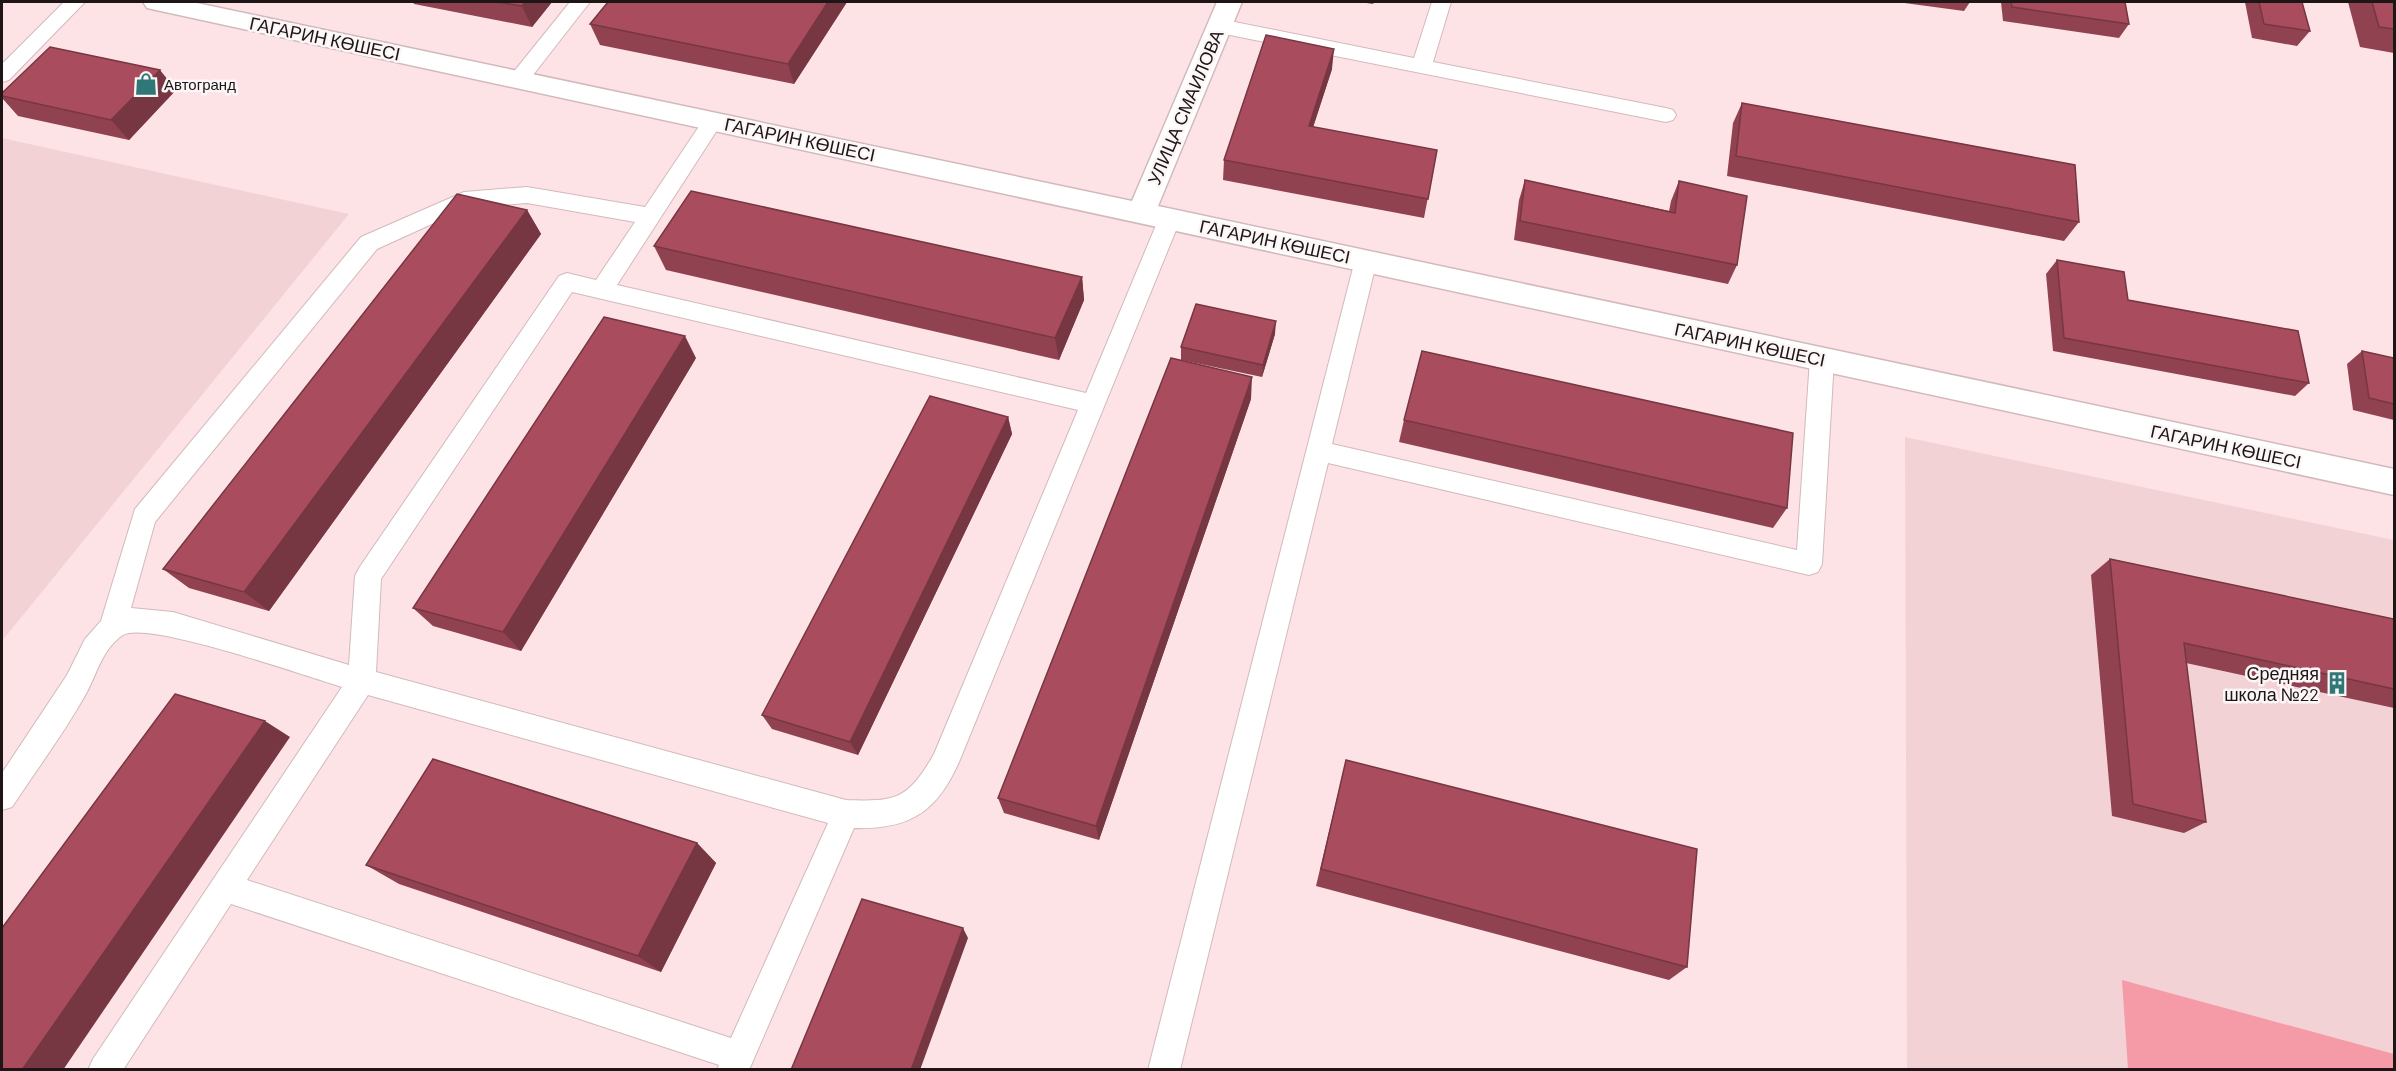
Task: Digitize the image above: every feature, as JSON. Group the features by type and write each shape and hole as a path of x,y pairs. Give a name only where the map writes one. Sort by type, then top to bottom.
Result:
{"street":[{"name":"ГАГАРИН КӨШЕСІ","path":"156,2 2394,482"},
{"name":"УЛИЦА СМАИЛОВА","path":"1141,212 1225,14"}],"lane":[{"path":"2,75 75,2"},
{"path":"519,79 580,2"},
{"path":"1422,66 1441,2"},
{"path":"1225,14 1422,66 1666,116"},
{"path":"603,290 713,120"},
{"path":"2,797 76,684 94,648 113,627 144,517 369,243 464,200 527,195 650,216"},
{"path":"113,627 131,620 173,624 362,681 846,814 879,816 906,809 931,789 945,762 1170,218"},
{"path":"1164,1070 1366,260"},
{"path":"104,1070 362,681 368,576 567,282 1092,404"},
{"path":"1318,451 1809,564 1822,359"},
{"path":"225,887 736,1063 846,814"}],"shaded area":[{"path":"2,138 349,214 2,641"},
{"path":"1905,437 2394,540 2394,1069 1907,1069"},
{"path":"2122,980 2394,1054 2394,1069 2128,1069"}],"building":[{"path":"497,2 525,2 522,6"},
{"path":"608,2 828,2 788,64 590,24"},
{"path":"2011,2 2125,2 2129,24 2012,7"},
{"path":"2259,2 2302,2 2310,31 2264,24"},
{"path":"2372,2 2394,2 2394,29 2379,27"},
{"path":"1266,35 1334,49 1309,126 1437,150 1428,199 1224,160"},
{"path":"50,47 160,70 111,120 2,96 2,93"},
{"path":"1742,103 2075,165 2079,222 1736,156"},
{"path":"1525,180 1675,213 1679,181 1747,196 1737,265 1520,221"},
{"path":"691,191 1082,277 1055,338 654,246"},
{"path":"457,194 527,210 244,592 163,569"},
{"path":"2057,260 2124,272 2128,300 2298,331 2309,383 2064,338"},
{"path":"1196,304 1276,321 1263,365 1181,347"},
{"path":"604,317 685,336 503,632 413,608"},
{"path":"1422,351 1793,433 1787,508 1404,420"},
{"path":"2362,351 2394,358 2394,404 2369,398"},
{"path":"1171,358 1252,377 1096,826 998,798"},
{"path":"930,396 1008,417 850,742 762,715"},
{"name":"Средняя школа №22","path":"2110,559 2394,619 2394,689 2184,643 2206,822 2133,804"},
{"path":"175,694 265,721 22,1070 2,1070 2,928"},
{"path":"433,759 697,843 638,956 366,865"},
{"path":"1346,760 1697,849 1687,967 1321,869"},
{"path":"862,899 963,928 911,1070 791,1070"}],"place":[{"name":"Автогранд","path":"146,84"},
{"name":"Средняя школа №22","path":"2337,683"}]}
